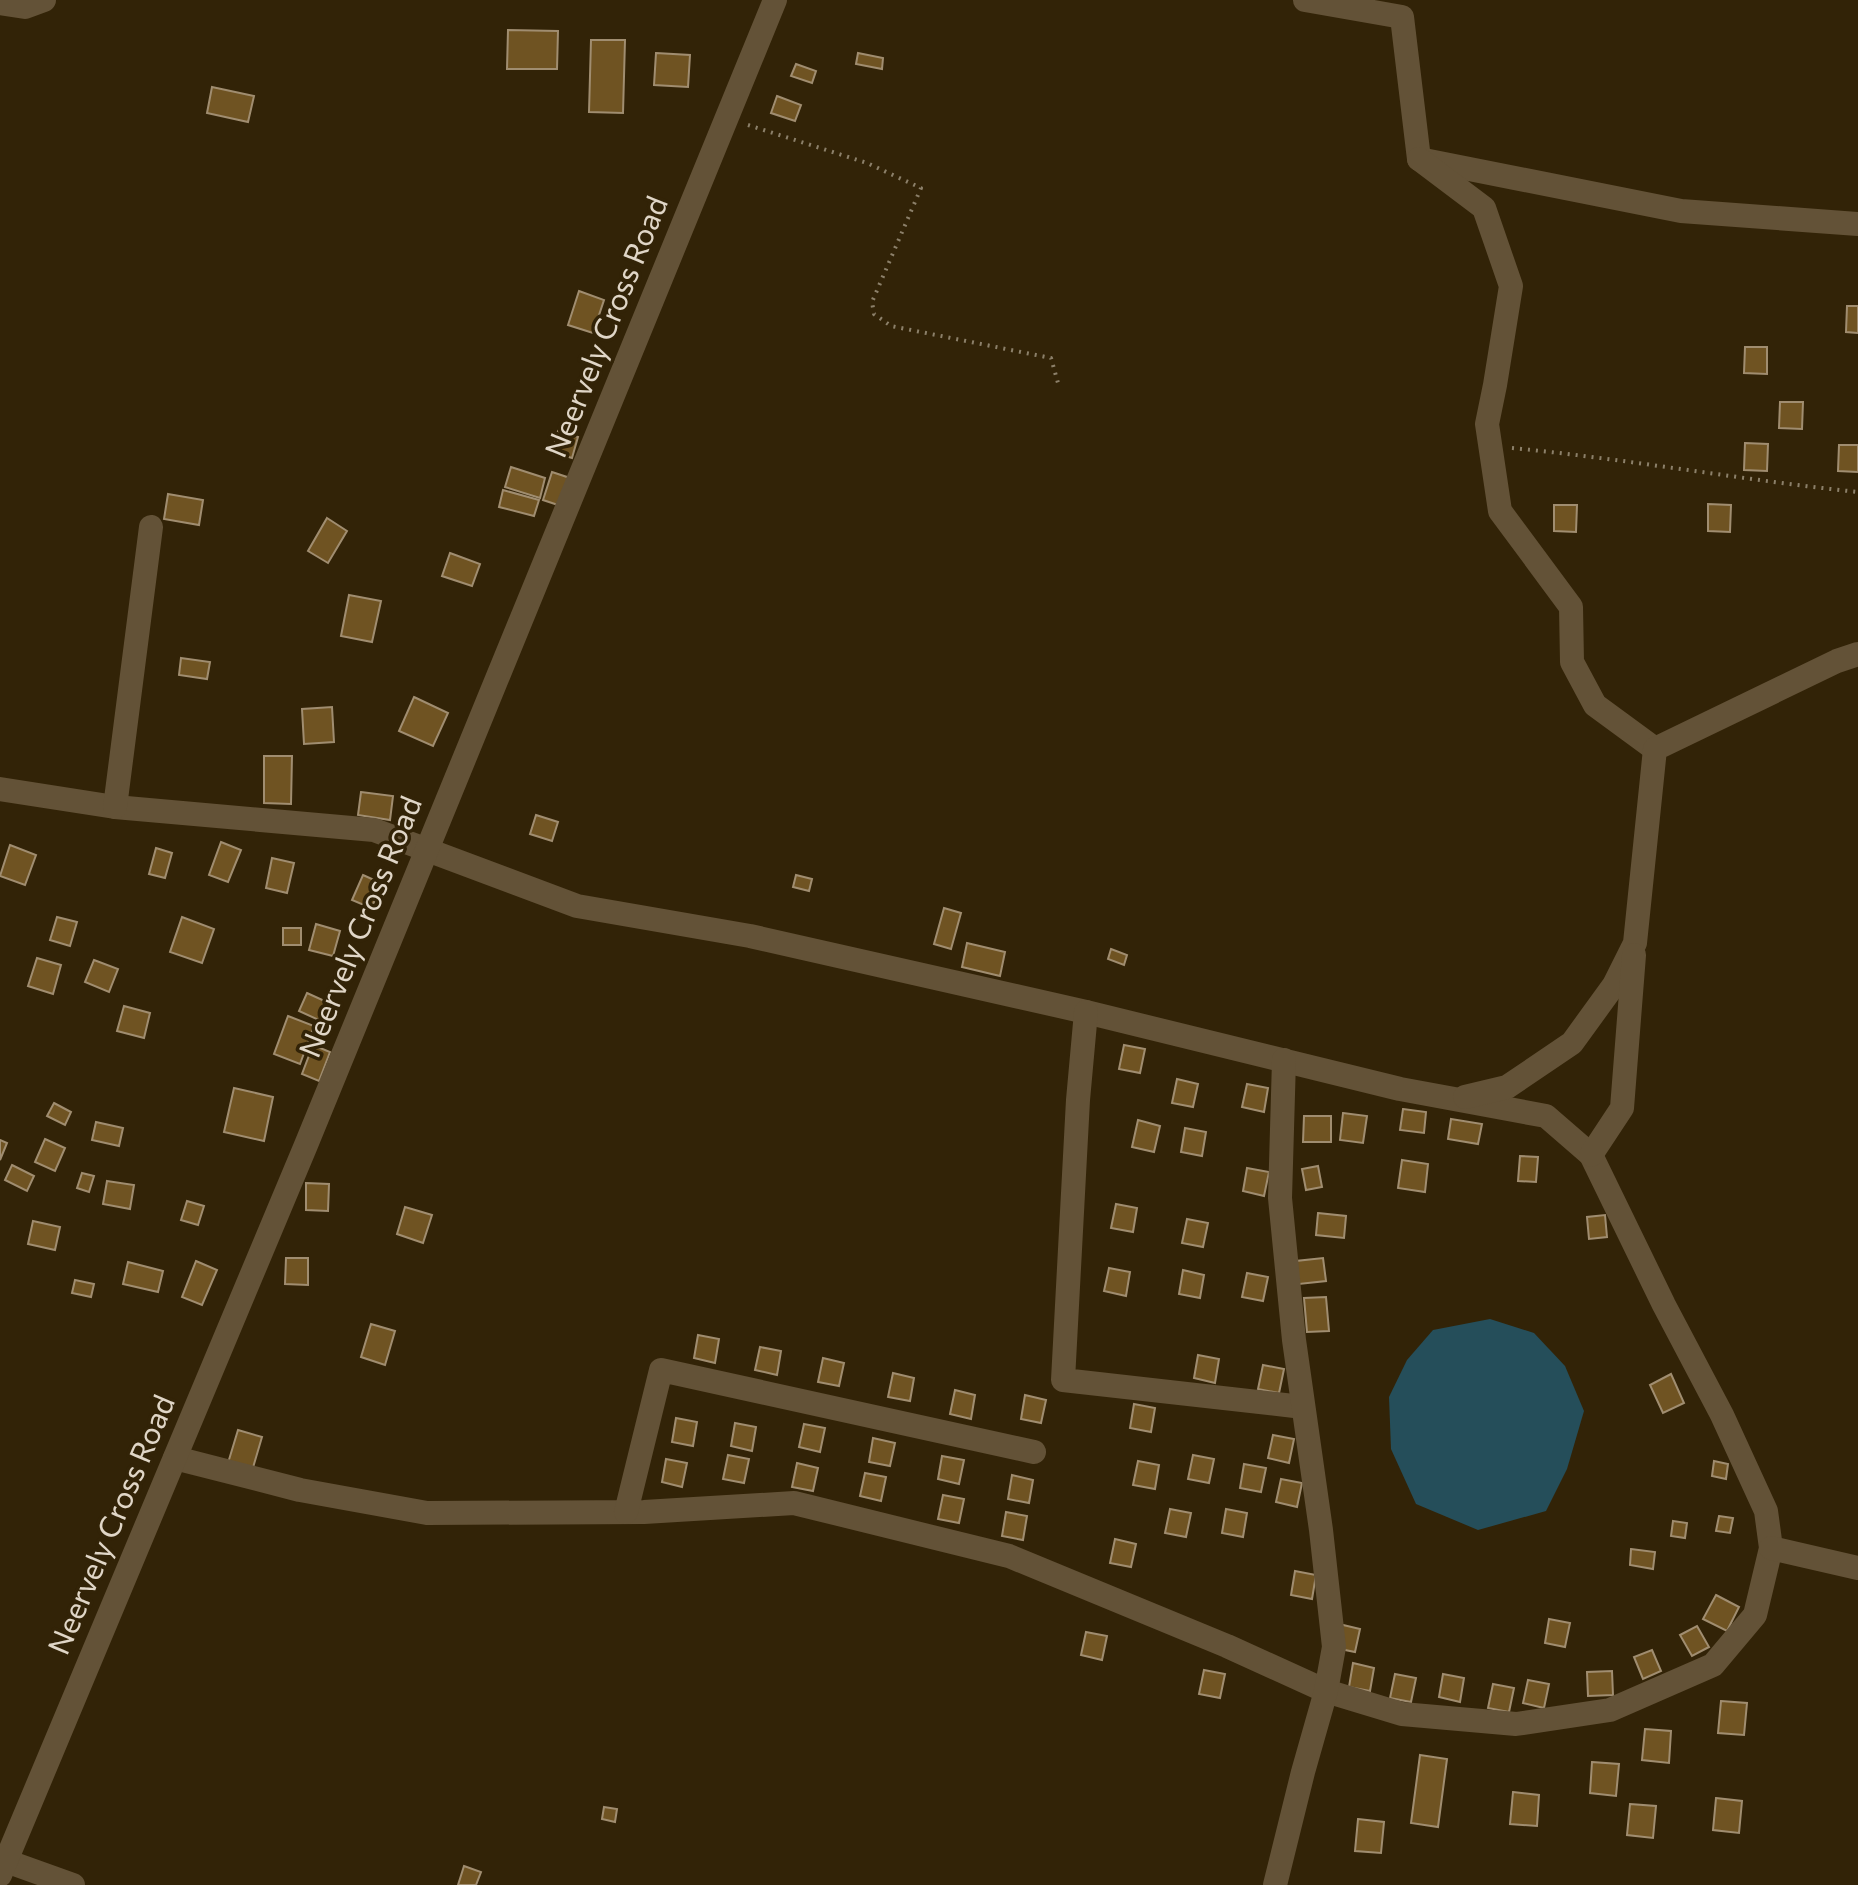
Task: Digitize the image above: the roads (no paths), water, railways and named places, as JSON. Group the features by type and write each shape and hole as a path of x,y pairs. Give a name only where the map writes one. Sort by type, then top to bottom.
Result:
{"street":[{"path":"0,3 25,7 44,0"},
{"name":"Neervely Cross Road","path":"3,1868 427,849 775,0"},
{"path":"1305,0 1402,17 1419,159 1484,208 1511,286 1487,424 1500,511 1571,607 1572,662 1595,705 1655,749"},
{"path":"1419,159 1681,211 1858,224"},
{"path":"115,807 151,527"},
{"path":"1655,749 1837,661 1858,654"},
{"path":"1591,1155 1622,1108 1655,749"},
{"path":"0,789 115,807 374,830 577,906 750,936 1086,1012 1400,1089 1546,1116 1591,1155 1722,1415 1766,1511 1771,1548 1755,1615 1713,1665 1610,1710 1516,1724 1402,1714 1326,1691 1227,1646 1009,1556 794,1503 626,1512 427,1513 300,1490 175,1458"},
{"path":"1455,1099 1507,1087 1572,1043 1614,985 1635,943"},
{"path":"1086,1012 1078,1100 1063,1380 1303,1407"},
{"path":"1275,1885 1326,1691 1334,1647 1294,1340 1280,1198 1284,1060"},
{"path":"626,1512 661,1370 1034,1452"},
{"path":"1771,1548 1858,1568"},
{"path":"3,1868 73,1885"}],"water":[{"path":"1490,1319 1534,1333 1565,1366 1584,1411 1567,1469 1546,1511 1478,1530 1416,1504 1391,1449 1389,1397 1407,1360 1433,1330"}]}
